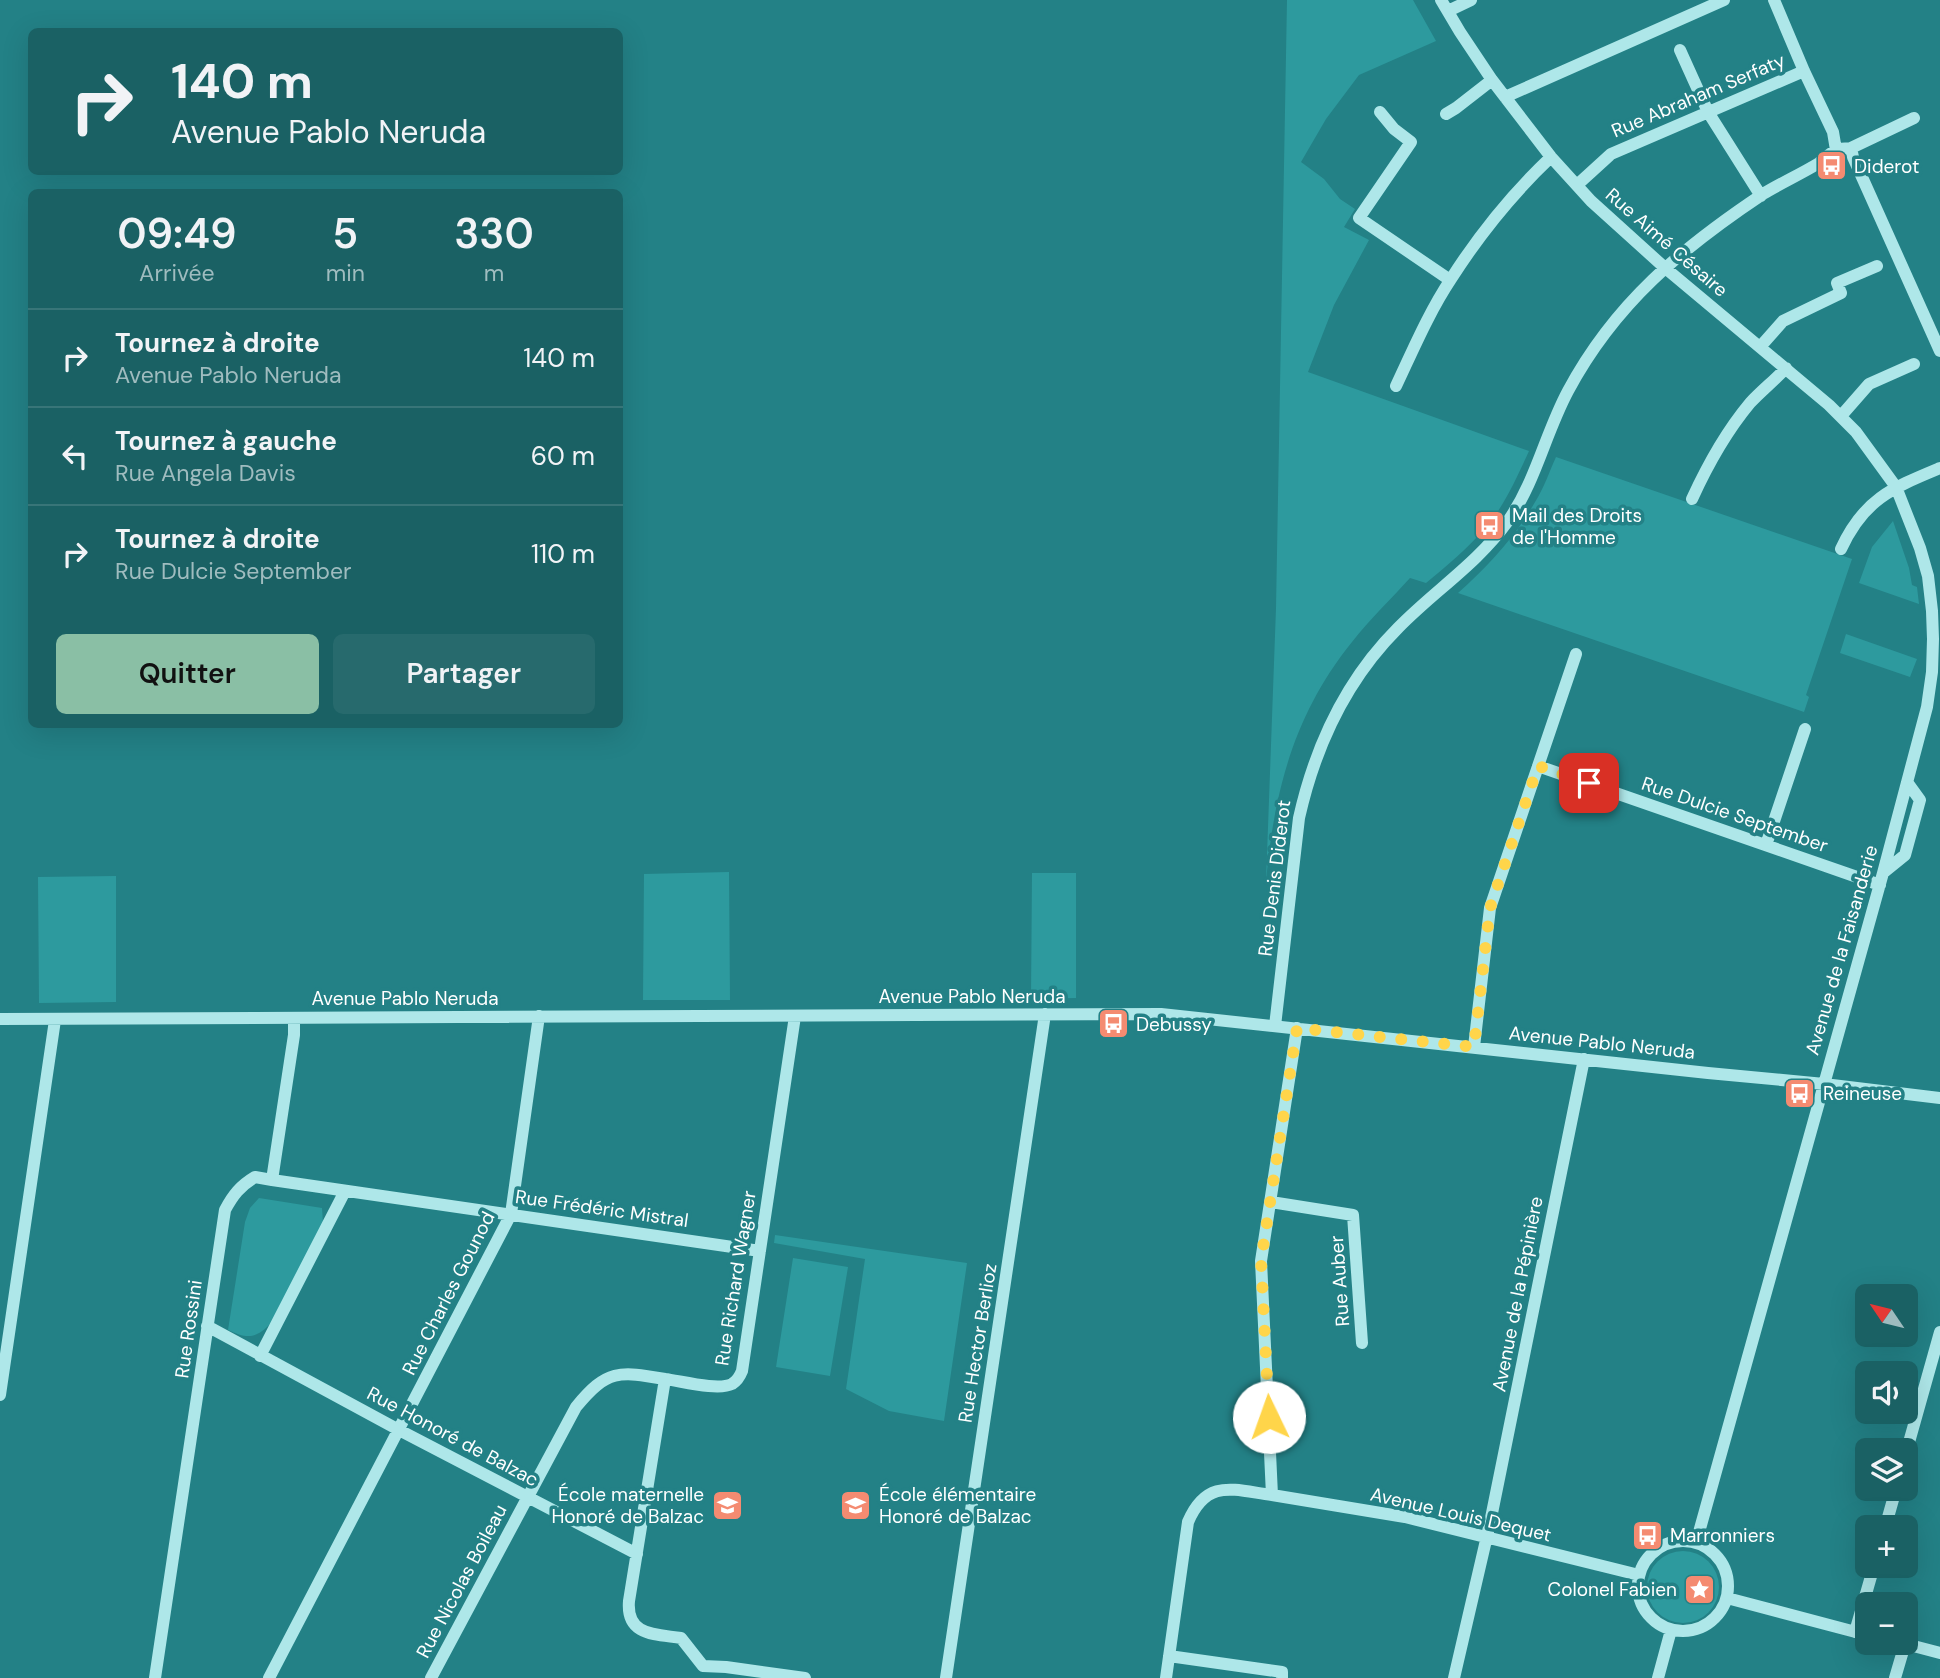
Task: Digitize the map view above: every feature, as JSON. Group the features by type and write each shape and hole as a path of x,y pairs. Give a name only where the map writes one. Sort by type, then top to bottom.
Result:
{"street":[{"path":"1445,5 1471,0"},
{"path":"1505,97 1724,0"},
{"path":"1774,0 1833,132 1836,150 1851,148 1914,118"},
{"name":"Rue Aimé Césaire","path":"1445,5 1492,80 1551,157 1604,214 1841,416 1896,487"},
{"path":"1681,50 1707,112 1761,196"},
{"name":"Rue Abraham Serfaty","path":"1577,185 1611,154 1804,71"},
{"path":"1446,114 1492,80"},
{"path":"1380,112 1394,129 1412,142 1360,218 1450,280"},
{"path":"1851,148 1940,351"},
{"name":"Rue Denis Diderot","path":"1275,1026 1298,818 1326,733 1351,687 1381,646 1468,567 1509,519 1529,484 1553,422 1583,365 1632,300 1664,267 1742,207 1836,150"},
{"path":"1396,386 1424,326 1450,280 1494,219 1551,157"},
{"path":"1760,347 1783,321 1842,293 1837,283 1877,266"},
{"path":"1841,416 1869,384 1914,364"},
{"path":"1692,499 1725,436 1751,401 1786,368"},
{"path":"1841,549 1849,532 1875,501 1896,487 1940,468"},
{"name":"Avenue de la Faisanderie","path":"1696,1543 1882,879 1927,707 1932,672 1934,577 1896,487"},
{"path":"1474,1047 1490,908 1576,654"},
{"path":"1766,845 1805,729"},
{"name":"Rue Dulcie September","path":"1538,766 1766,845 1882,879"},
{"name":"Rue Hector Berlioz","path":"946,1678 1045,1014"},
{"name":"Avenue Pablo Neruda","path":"0,1019 1161,1014 1940,1098"},
{"name":"Rue Charles Gounod","path":"269,1678 511,1214 539,1016"},
{"name":"Rue Richard Wagner","path":"665,1378 720,1386 730,1385 743,1371 795,1016"},
{"path":"272,1180 294,1035 294,1018"},
{"path":"0,1395 55,1020"},
{"path":"1272,1495 1261,1261 1297,1028"},
{"name":"Avenue de la Pépinière","path":"1454,1678 1487,1537 1584,1059"},
{"name":"Rue Rossini","path":"155,1678 225,1210 242,1185 255,1177 272,1180"},
{"name":"Rue Frédéric Mistral","path":"272,1180 760,1251"},
{"path":"260,1356 345,1191"},
{"name":"Rue Auber","path":"1271,1202 1353,1215 1362,1343"},
{"name":"Rue Honoré de Balzac","path":"208,1326 399,1430 637,1554"},
{"path":"1910,1438 1940,1332"},
{"name":"Rue Nicolas Boileau","path":"431,1678 576,1407 592,1387 612,1375 631,1373 665,1378"},
{"path":"665,1378 629,1601 629,1618 642,1631 681,1638 701,1672 738,1669 805,1678"},
{"name":"Avenue Louis Dequet","path":"1166,1678 1188,1522 1194,1508 1205,1497 1218,1490 1272,1495 1405,1517 1639,1575"},
{"path":"1681,1541 1696,1543 1719,1558 1726,1571 1727,1598 1721,1611 1711,1622 1699,1629 1685,1632 1671,1630 1658,1625 1641,1603 1639,1575 1654,1551 1681,1541"},
{"path":"1727,1598 1855,1631"},
{"path":"1658,1678 1671,1630"},
{"path":"1918,1648 1940,1653"},
{"path":"1895,1678 1900,1655"},
{"path":"1169,1656 1282,1672 1282,1678"}],"shaded area":[{"path":"1287,0 1413,0 1436,41 1359,75 1326,119 1301,162 1324,179 1340,199 1355,209 1344,227 1369,240 1334,305 1308,372 1529,451 1505,500 1479,535 1426,583 1410,578 1359,634 1332,669 1315,697 1290,755 1275,816 1266,882 1276,608"},
{"path":"1556,457 1852,559 1806,695 1809,697 1804,712 1458,593 1492,560 1521,524 1541,492"},
{"path":"1893,521 1912,585 1917,587 1919,604 1859,583 1872,547"},
{"path":"1846,634 1917,659 1910,677 1840,653"},
{"path":"729,872 730,1000 643,1000 644,874"},
{"path":"1032,873 1076,873 1076,998 1031,999"},
{"path":"116,876 116,1002 39,1003 38,877"},
{"path":"259,1198 322,1208 323,1223 271,1323 256,1335 246,1336 228,1330 245,1222 250,1208"},
{"path":"775,1235 967,1263 944,1421 889,1411 846,1389 865,1259 774,1243"},
{"path":"793,1258 848,1267 830,1376 776,1367"},
{"path":"1676,1551 1690,1551 1709,1561 1719,1580 1719,1594 1709,1613 1690,1623 1676,1623 1657,1613 1647,1594 1647,1580 1657,1561"}],"place":[{"name":"Diderot","path":"1831,166"},
{"name":"Mail des Droits de l'Homme","path":"1489,526"},
{"name":"Debussy","path":"1113,1024"},
{"name":"Reineuse","path":"1800,1093"},
{"name":"École maternelle Honoré de Balzac","path":"727,1505"},
{"name":"École élémentaire Honoré de Balzac","path":"856,1505"},
{"name":"Marronniers","path":"1647,1535"},
{"name":"Colonel Fabien","path":"1700,1589"}],"route":[{"path":"1269,1417 1261,1261 1297,1028 1474,1047 1490,908 1538,766 1589,783"}]}
